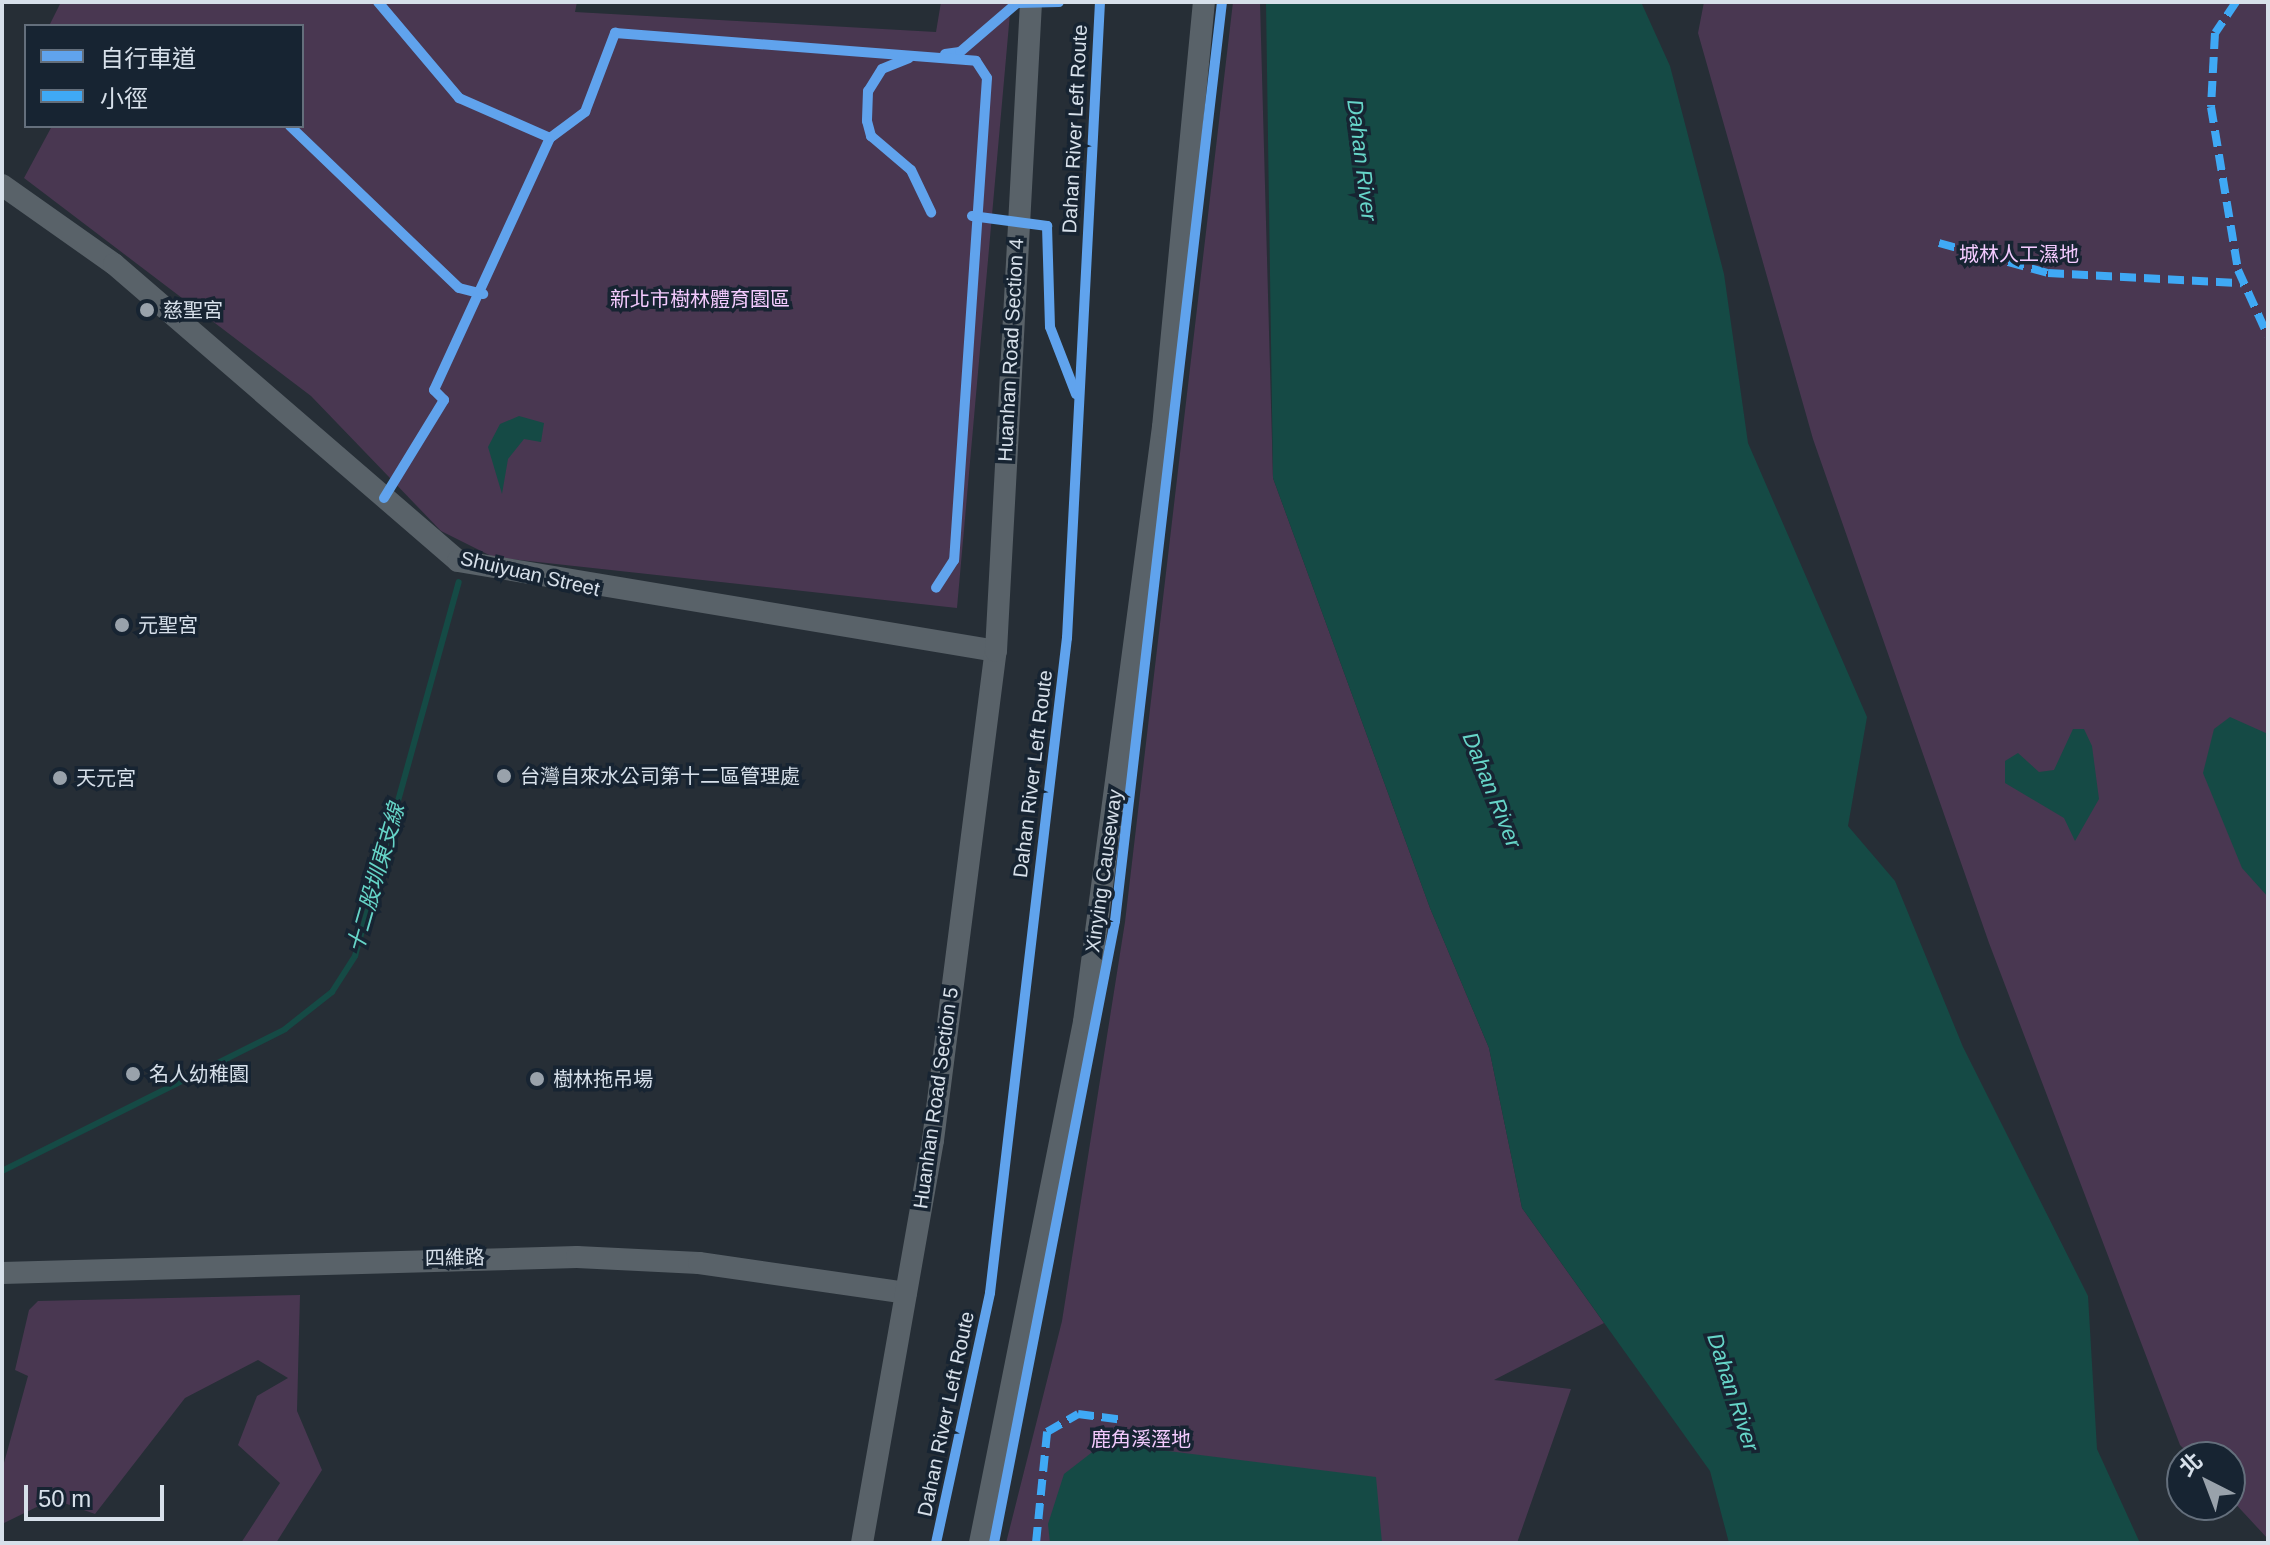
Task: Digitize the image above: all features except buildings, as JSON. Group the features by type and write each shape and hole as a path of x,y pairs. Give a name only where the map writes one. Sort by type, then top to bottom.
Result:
{"street":[{"name":"Huanhan Road Section 4","path":"996,651 1031,2"},
{"name":"Xinying Causeway","path":"980,1543 1084,1022 1163,427 1204,2"},
{"name":"Shuiyuan Street","path":"2,185 114,264 458,561 996,651"},
{"name":"Huanhan Road Section 5","path":"862,1543 906,1293 996,651"},
{"name":"四維路","path":"2,1273 577,1257 699,1263 906,1293"}],"green space":[{"name":"新北市樹林體育園區","path":"61,2 577,2 575,12 936,32 941,2 1011,2 957,608 493,557 441,531 311,396 24,178 51,128 304,128 304,24 50,24"},
{"name":"鹿角溪溼地","path":"1233,2 1260,2 1273,478 1430,908 1489,1048 1522,1208 1604,1323 1494,1380 1571,1389 1517,1543 1006,1543 1062,1321 1125,922"},
{"name":"城林人工濕地","path":"1704,2 2268,2 2268,1539 2246,1515 2246,1441 2178,1441 1989,943 1813,439 1698,33"},
{"path":"300,1295 297,1411 322,1470 276,1543 241,1543 280,1483 238,1445 257,1396 288,1378 258,1360 185,1398 95,1514 53,1499 2,1524 2,1470 28,1376 15,1370 29,1310 38,1301"}],"water":[{"name":"Dahan River","path":"1266,2 1641,2 1670,66 1724,274 1748,443 1867,717 1848,826 1895,881 1963,1047 2088,1296 2097,1449 2140,1543 1729,1543 1710,1471 1522,1208 1489,1048 1430,908 1273,478"},
{"path":"519,416 544,423 541,442 524,439 508,459 502,494 488,447 500,424"},
{"path":"2230,717 2268,734 2268,897 2242,868 2203,773 2214,729"},
{"path":"2073,729 2084,729 2092,746 2099,799 2075,841 2064,818 2005,783 2005,761 2018,753 2039,772 2054,770"},
{"path":"1104,1443 1376,1477 1382,1543 1050,1543 1048,1524 1064,1474"}],"waterway":[{"name":"十二股圳東支線","path":"2,1171 285,1029 332,992 355,956 459,582"}],"marked path":[{"path":"2236,2 2215,33 2211,107 2238,270 2268,336"},
{"path":"1939,243 2048,273 2242,283"},
{"path":"1036,1543 1047,1432 1078,1414 1124,1420"}],"cycle path":[{"path":"378,2 459,98 550,138"},
{"path":"945,54 960,52 1017,3 1059,2"},
{"name":"Dahan River Left Route","path":"936,1543 990,1293 1067,638 1100,2"},
{"path":"994,1543 1115,921 1222,2"},
{"path":"384,498 444,400 434,390 550,138 585,112 615,33 976,61 987,78 954,560 936,588"},
{"path":"909,58 882,69 868,91 867,121 871,136 911,170 931,212"},
{"path":"292,128 459,288 483,294"},
{"name":"Dahan River Left Route","path":"972,216 1047,226 1050,327 1076,394"}],"place":[{"name":"慈聖宮","path":"147,310"},
{"name":"元聖宮","path":"122,625"},
{"name":"台灣自來水公司第十二區管理處","path":"504,776"},
{"name":"天元宮","path":"60,778"},
{"name":"名人幼稚園","path":"133,1074"},
{"name":"樹林拖吊場","path":"537,1079"}]}
